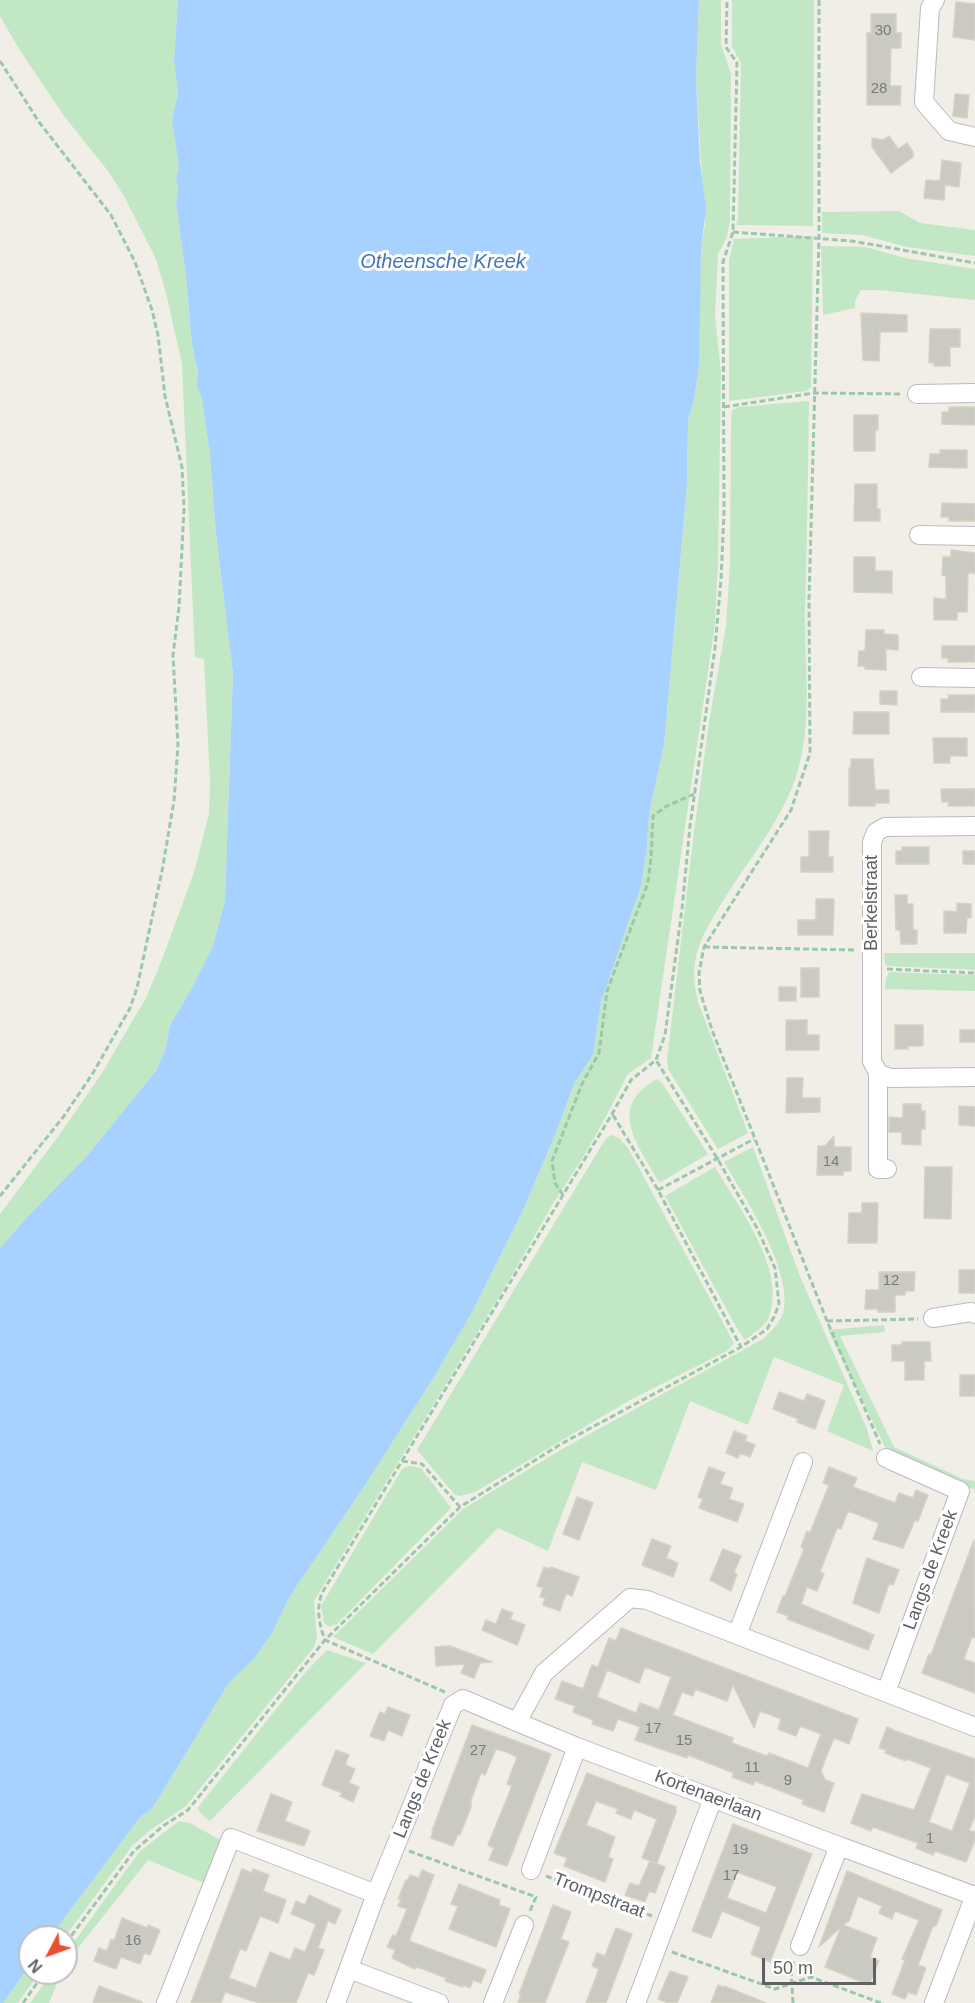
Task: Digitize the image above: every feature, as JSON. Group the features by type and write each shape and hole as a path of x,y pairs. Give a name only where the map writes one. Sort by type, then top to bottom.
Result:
{"street":[{"path":"935,0 930,8 924,102 949,130 975,137"},
{"path":"916,394 975,393"},
{"path":"919,535 975,536"},
{"path":"921,677 975,678"},
{"name":"Berkelstraat","path":"887,1169 878,1169 878,1073 872,1061 872,842 876,832 885,826 975,826"},
{"path":"878,1073 890,1078 975,1077"},
{"path":"933,1318 971,1312 975,1314"},
{"name":"Langs de Kreek","path":"886,1458 960,1491 886,1692"},
{"path":"737,1635 802,1462"},
{"path":"517,1722 544,1673 630,1598 647,1600 975,1727"},
{"name":"Langs de Kreek","path":"336,2003 376,1894 453,1705 463,1700 517,1722"},
{"name":"Kortenaerlaan","path":"517,1722 577,1747 975,1896"},
{"path":"531,1870 577,1747"},
{"name":"Trompstraat","path":"636,2003 713,1798"},
{"path":"166,2003 231,1838 376,1894"},
{"path":"800,1946 839,1846"},
{"path":"934,2003 975,1896"},
{"path":"493,2003 524,1925"},
{"path":"349,1968 439,2003"}],"path":[{"path":"463,1700 325,1640 321,1629 318,1604 322,1593 631,1080 656,1060 665,1035 682,909 694,794 715,648 721,579 724,512 723,262 733,232 737,63 726,47 727,0"},
{"path":"819,0 819,238 809,599 810,753 791,810 704,947 699,973 700,991 712,1030 754,1139 827,1321 886,1458"},
{"path":"0,61 39,122 105,207 135,262 158,335 165,396 182,467 184,509 174,655 178,745 174,801 162,872 137,988 130,1008 93,1073 64,1116 0,1196"},
{"path":"733,232 852,241 975,263"},
{"path":"724,407 814,393 916,394"},
{"path":"563,1196 555,1183 552,1161 582,1084 599,1053 607,991 622,954 633,917 648,883 653,816 667,806 694,794"},
{"path":"704,947 872,960 975,973"},
{"path":"78,1926 134,1851 163,1826 188,1810 325,1640 460,1507 561,1444 741,1347 767,1329 779,1304 775,1268 757,1228 717,1158 656,1060"},
{"path":"612,1114 658,1190 741,1347"},
{"path":"658,1190 754,1139"},
{"path":"827,1321 933,1318"},
{"path":"402,1461 422,1464 460,1507"},
{"name":"Langs de Kreek","path":"396,1847 536,1897 524,1925"},
{"name":"Trompstraat","path":"531,1870 667,1922"},
{"path":"658,1946 775,1989 811,1977 881,2003"},
{"path":"794,2003 791,1968 800,1946"},
{"path":"23,2003 36,1985"}],"green space":[{"path":"0,0 178,0 174,61 178,92 172,121 179,167 176,178 178,189 176,202 192,345 198,371 197,387 202,399 210,455 216,534 233,674 225,900 213,946 170,1025 166,1048 156,1071 86,1157 0,1248 0,1214 102,1073 146,998 194,872 209,814 210,782 204,659 195,657 182,364 166,293 156,259 124,196 108,171 64,116 19,49 0,16"},
{"path":"699,0 721,0 721,44 731,74 730,220 727,237 718,254 715,316 721,374 715,624 651,1058 628,1074 582,1159 314,1601 317,1638 314,1647 186,1806 149,1831 132,1846 74,1925 59,1925 141,1816 152,1809 228,1684 254,1659 272,1633 290,1596 434,1377 471,1314 524,1208 574,1084 593,1055 601,1002 641,886 649,814 664,745 687,484 688,420 694,400 699,365 701,250 705,225 696,79"},
{"path":"732,0 814,0 813,226 736,225 741,63 732,47"},
{"path":"899,211 920,223 975,230 975,256 907,247 862,235 822,233 822,212"},
{"path":"813,236 811,387 807,391 729,401 729,260 734,239"},
{"path":"821,246 866,247 905,258 975,269 975,300 861,290 855,301 855,308 823,315"},
{"path":"809,401 805,611 807,711 803,750 792,786 777,819 712,919 703,936 695,961 698,1002 748,1133 718,1149 668,1069 667,1059 694,832 709,722 726,626 730,563 732,410 739,407"},
{"path":"884,953 975,953 975,970 887,966"},
{"path":"889,972 975,975 975,991 885,989"},
{"path":"657,1079 662,1083 708,1154 661,1182 636,1141 631,1127 630,1114 633,1102 642,1090"},
{"path":"612,1135 619,1138 628,1148 734,1343 727,1351 630,1400 475,1492 455,1495 417,1450 606,1138"},
{"path":"753,1147 799,1274 867,1429 873,1451 827,1431 844,1385 774,1357 748,1425 690,1401 656,1490 582,1462 548,1551 498,1528 373,1654 333,1637 463,1509 564,1448 763,1339 774,1327 783,1313 785,1297 782,1278 755,1214 724,1162"},
{"path":"715,1167 757,1239 766,1259 771,1279 773,1299 769,1317 762,1327 745,1340 665,1196"},
{"path":"884,1325 885,1332 840,1336 894,1447 963,1479 975,1481 975,1489 962,1487 889,1455 828,1330"},
{"path":"409,1466 421,1468 451,1508 337,1624 329,1627 324,1623 321,1606 402,1469"},
{"path":"327,1650 366,1663 210,1821 203,1816 198,1809 199,1806 304,1674"},
{"path":"179,1821 190,1823 220,1840 204,1883 148,1860 78,1948 78,1936 140,1851"},
{"path":"18,1982 18,1985 31,1985 18,2003 3,2003"},
{"path":"43,1985 56,1985 49,2003 30,2003"}],"water":[{"name":"Otheensche Kreek","path":"178,0 699,0 696,79 700,162 706,208 701,250 699,365 694,400 688,420 687,484 664,745 649,814 641,886 601,1002 593,1055 574,1084 524,1208 471,1314 434,1377 290,1596 272,1633 254,1659 228,1684 152,1809 141,1816 59,1925 18,1925 18,1982 3,2003 0,2003 0,1248 86,1157 156,1071 166,1048 170,1025 213,946 225,900 233,674 216,534 210,455 202,399 197,387 198,371 192,345 176,202 178,189 176,178 179,167 172,121 178,92 174,61"}],"building":[{"path":"956,2 975,4 975,40 953,37"},
{"path":"871,14 896,14 896,33 901,33 901,48 891,48 890,86 901,86 900,105 867,105 867,33 871,33"},
{"path":"955,94 969,95 967,118 953,116"},
{"path":"889,136 898,149 907,143 913,152 913,157 891,173 872,147 872,138 883,140"},
{"path":"942,160 961,163 959,187 945,185 944,200 924,198 926,180 940,181"},
{"path":"861,313 907,315 907,332 880,332 879,361 863,360"},
{"path":"930,329 960,329 960,347 950,347 950,366 934,366 934,363 929,363"},
{"path":"949,407 975,407 975,425 942,424 942,412 949,412"},
{"path":"854,415 878,415 875,451 854,451"},
{"path":"940,450 967,450 967,468 929,467 930,454 940,454"},
{"path":"855,484 877,484 877,509 880,509 880,521 854,521"},
{"path":"942,503 975,504 975,521 949,521 949,517 941,517"},
{"path":"951,550 975,553 975,573 968,573 967,612 957,612 957,620 934,620 934,598 946,599 946,576 942,575 943,557 951,557"},
{"path":"854,557 875,557 875,571 892,571 892,593 854,592"},
{"path":"866,630 884,630 884,634 898,635 898,650 886,649 886,670 865,669 865,666 858,666 859,651 865,651"},
{"path":"942,646 975,646 975,662 948,662 948,658 942,658"},
{"path":"880,691 897,691 897,705 880,704"},
{"path":"948,695 975,695 975,712 941,712 941,699 949,699"},
{"path":"854,712 889,712 889,734 853,734"},
{"path":"933,738 967,738 967,756 950,756 950,763 934,763"},
{"path":"851,759 873,759 875,790 889,790 889,803 875,803 875,806 849,806"},
{"path":"941,789 975,789 975,806 948,806 949,802 942,802"},
{"path":"809,831 829,831 828,857 833,857 833,872 801,872 801,857 809,857"},
{"path":"902,847 929,847 929,864 896,864 896,851 902,851"},
{"path":"963,851 975,851 975,864 963,864"},
{"path":"895,895 907,895 907,904 913,904 913,930 917,930 917,944 901,944 900,930 896,930"},
{"path":"816,899 834,899 833,935 798,935 798,920 816,920"},
{"path":"957,903 971,904 971,918 967,918 966,933 944,933 944,911 957,912"},
{"path":"801,968 819,968 819,997 801,997"},
{"path":"779,987 796,987 796,1001 779,1001"},
{"path":"786,1020 807,1020 807,1035 819,1035 819,1050 786,1050"},
{"path":"895,1025 923,1025 923,1046 895,1049"},
{"path":"960,1030 975,1030 975,1042 960,1042"},
{"path":"787,1078 803,1078 802,1098 820,1098 820,1112 786,1113"},
{"path":"903,1104 921,1104 921,1111 925,1111 925,1129 921,1129 921,1145 902,1144 902,1132 889,1132 889,1117 903,1118"},
{"path":"959,1106 975,1107 975,1126 959,1125"},
{"path":"834,1136 834,1147 851,1147 851,1171 843,1171 843,1175 817,1175 818,1146 825,1146"},
{"path":"925,1167 952,1167 951,1219 924,1218"},
{"path":"862,1203 878,1203 877,1243 848,1243 849,1213 862,1213"},
{"path":"959,1270 975,1270 975,1293 959,1293"},
{"path":"879,1272 915,1272 914,1291 905,1291 905,1295 895,1295 895,1312 865,1309 866,1290 879,1290"},
{"path":"902,1342 930,1342 931,1361 924,1361 924,1380 905,1380 905,1361 892,1361 892,1345 902,1345"},
{"path":"960,1375 975,1375 975,1396 960,1396"},
{"path":"779,1392 804,1401 807,1394 825,1401 815,1429 773,1409"},
{"path":"734,1431 747,1436 745,1441 755,1445 750,1457 740,1453 738,1458 726,1453"},
{"path":"709,1467 725,1473 720,1484 733,1488 729,1499 744,1504 737,1522 699,1508 703,1499 698,1497"},
{"path":"829,1467 857,1478 853,1487 895,1503 899,1493 913,1498 916,1490 928,1495 918,1521 915,1520 903,1548 873,1539 879,1523 848,1511 841,1529 837,1528 820,1572 824,1574 817,1591 807,1587 801,1604 874,1635 868,1650 787,1619 788,1616 777,1612 804,1549 801,1547 807,1531 810,1533 829,1485 823,1483"},
{"path":"577,1497 593,1503 579,1540 563,1534"},
{"path":"652,1539 671,1546 666,1558 678,1563 673,1577 642,1565"},
{"path":"974,1540 975,1638 972,1637 964,1659 975,1663 975,1693 922,1673 929,1654 931,1655"},
{"path":"723,1549 741,1556 734,1572 737,1574 731,1591 710,1580"},
{"path":"867,1558 899,1570 893,1585 889,1584 879,1613 853,1603"},
{"path":"544,1567 550,1569 551,1567 579,1577 572,1596 566,1593 560,1611 543,1605 545,1598 540,1597 543,1588 537,1586"},
{"path":"502,1609 513,1613 510,1619 525,1625 517,1645 482,1630 486,1620 496,1624"},
{"path":"621,1628 858,1719 849,1744 834,1738 821,1771 825,1780 834,1783 824,1812 802,1804 804,1800 755,1781 753,1785 732,1777 734,1773 688,1755 687,1758 635,1740 640,1727 618,1719 613,1731 592,1724 593,1720 573,1712 575,1706 555,1699 562,1681 583,1689 592,1665 598,1667 609,1638 616,1641","holes":["645,1667 671,1677 659,1710 640,1703 636,1713 597,1697 607,1670 639,1683","733,1685 754,1728 760,1711 781,1719 778,1729 796,1736 800,1726 821,1734 808,1768 769,1753 767,1756 732,1743 733,1738 673,1715 682,1692 693,1696 695,1689 727,1701"]},
{"path":"450,1646 492,1662 480,1663 474,1678 461,1673 465,1664 436,1666 435,1647"},
{"path":"388,1707 410,1715 402,1736 388,1730 384,1741 370,1736 380,1712 385,1714"},
{"path":"472,1725 551,1754 507,1866 489,1860 494,1848 488,1845 512,1786 507,1784 517,1757 507,1752 496,1749 485,1775 481,1773 471,1800 471,1807 453,1846 431,1838"},
{"path":"887,1727 975,1759 975,1816 969,1830 975,1832 975,1840 966,1862 935,1851 933,1855 916,1848 918,1843 873,1827 871,1831 851,1823 862,1794 914,1810 931,1768 885,1753 886,1750 879,1748","holes":["946,1774 970,1783 952,1831 929,1822"]},
{"path":"336,1750 349,1755 345,1765 355,1769 349,1783 359,1787 353,1802 340,1796 342,1793 322,1785"},
{"path":"587,1773 676,1807 657,1863 642,1858 657,1819 634,1810 631,1819 616,1813 618,1809 596,1801 586,1825 615,1837 608,1857 613,1859 605,1882 564,1866 567,1858 554,1853"},
{"path":"271,1794 292,1802 285,1821 310,1831 304,1846 257,1831"},
{"path":"733,1824 812,1854 770,1962 751,1954 761,1927 722,1911 711,1938 692,1931","holes":["737,1872 777,1887 766,1913 727,1898"]},
{"path":"650,1861 665,1867 655,1893 649,1891 645,1902 625,1895 630,1883 639,1886"},
{"path":"242,1869 252,1873 253,1869 269,1875 263,1891 286,1900 278,1923 260,1916 246,1951 240,1949 229,1978 256,1988 270,1952 290,1960 295,1948 305,1952 316,1924 291,1914 296,1901 305,1905 309,1895 341,1910 335,1924 328,1921 318,1948 324,1950 314,1975 308,1973 296,2003 259,2003 225,1992 221,2003 191,2003"},
{"path":"422,1870 434,1875 409,1941 486,1970 481,1983 473,1980 470,1988 463,1985 463,1987 445,1981 446,1978 423,1969 416,1967 415,1969 392,1958 395,1950 387,1947 393,1935 396,1936 407,1909 398,1906 401,1899 398,1899 410,1875 419,1878"},
{"path":"847,1871 942,1910 936,1926 933,1926 918,1965 926,1968 916,1995 908,1992 905,1999 892,1994 905,1960 902,1959 919,1920 895,1911 892,1919 879,1913 882,1906 858,1896 849,1921 843,1925 877,1938 870,1957 879,1961 869,1985 825,1967 841,1927 819,1947"},
{"path":"459,1884 500,1900 499,1905 510,1909 496,1947 449,1929 458,1906 451,1904"},
{"path":"553,1905 571,1912 561,1939 569,1942 545,2003 518,2003 521,1995 519,1994"},
{"path":"122,1918 147,1928 148,1925 160,1930 150,1955 144,1953 140,1964 121,1957 116,1969 94,1961 99,1948 107,1951 111,1939 114,1941"},
{"path":"616,1928 632,1934 606,2003 586,2003 599,1969 592,1966 597,1953 605,1956"},
{"path":"670,1971 688,1977 677,2003 668,2003 658,1999"},
{"path":"718,1985 724,1986 766,2003 711,2003"},
{"path":"99,1986 142,2002 142,2003 93,2003"}]}
